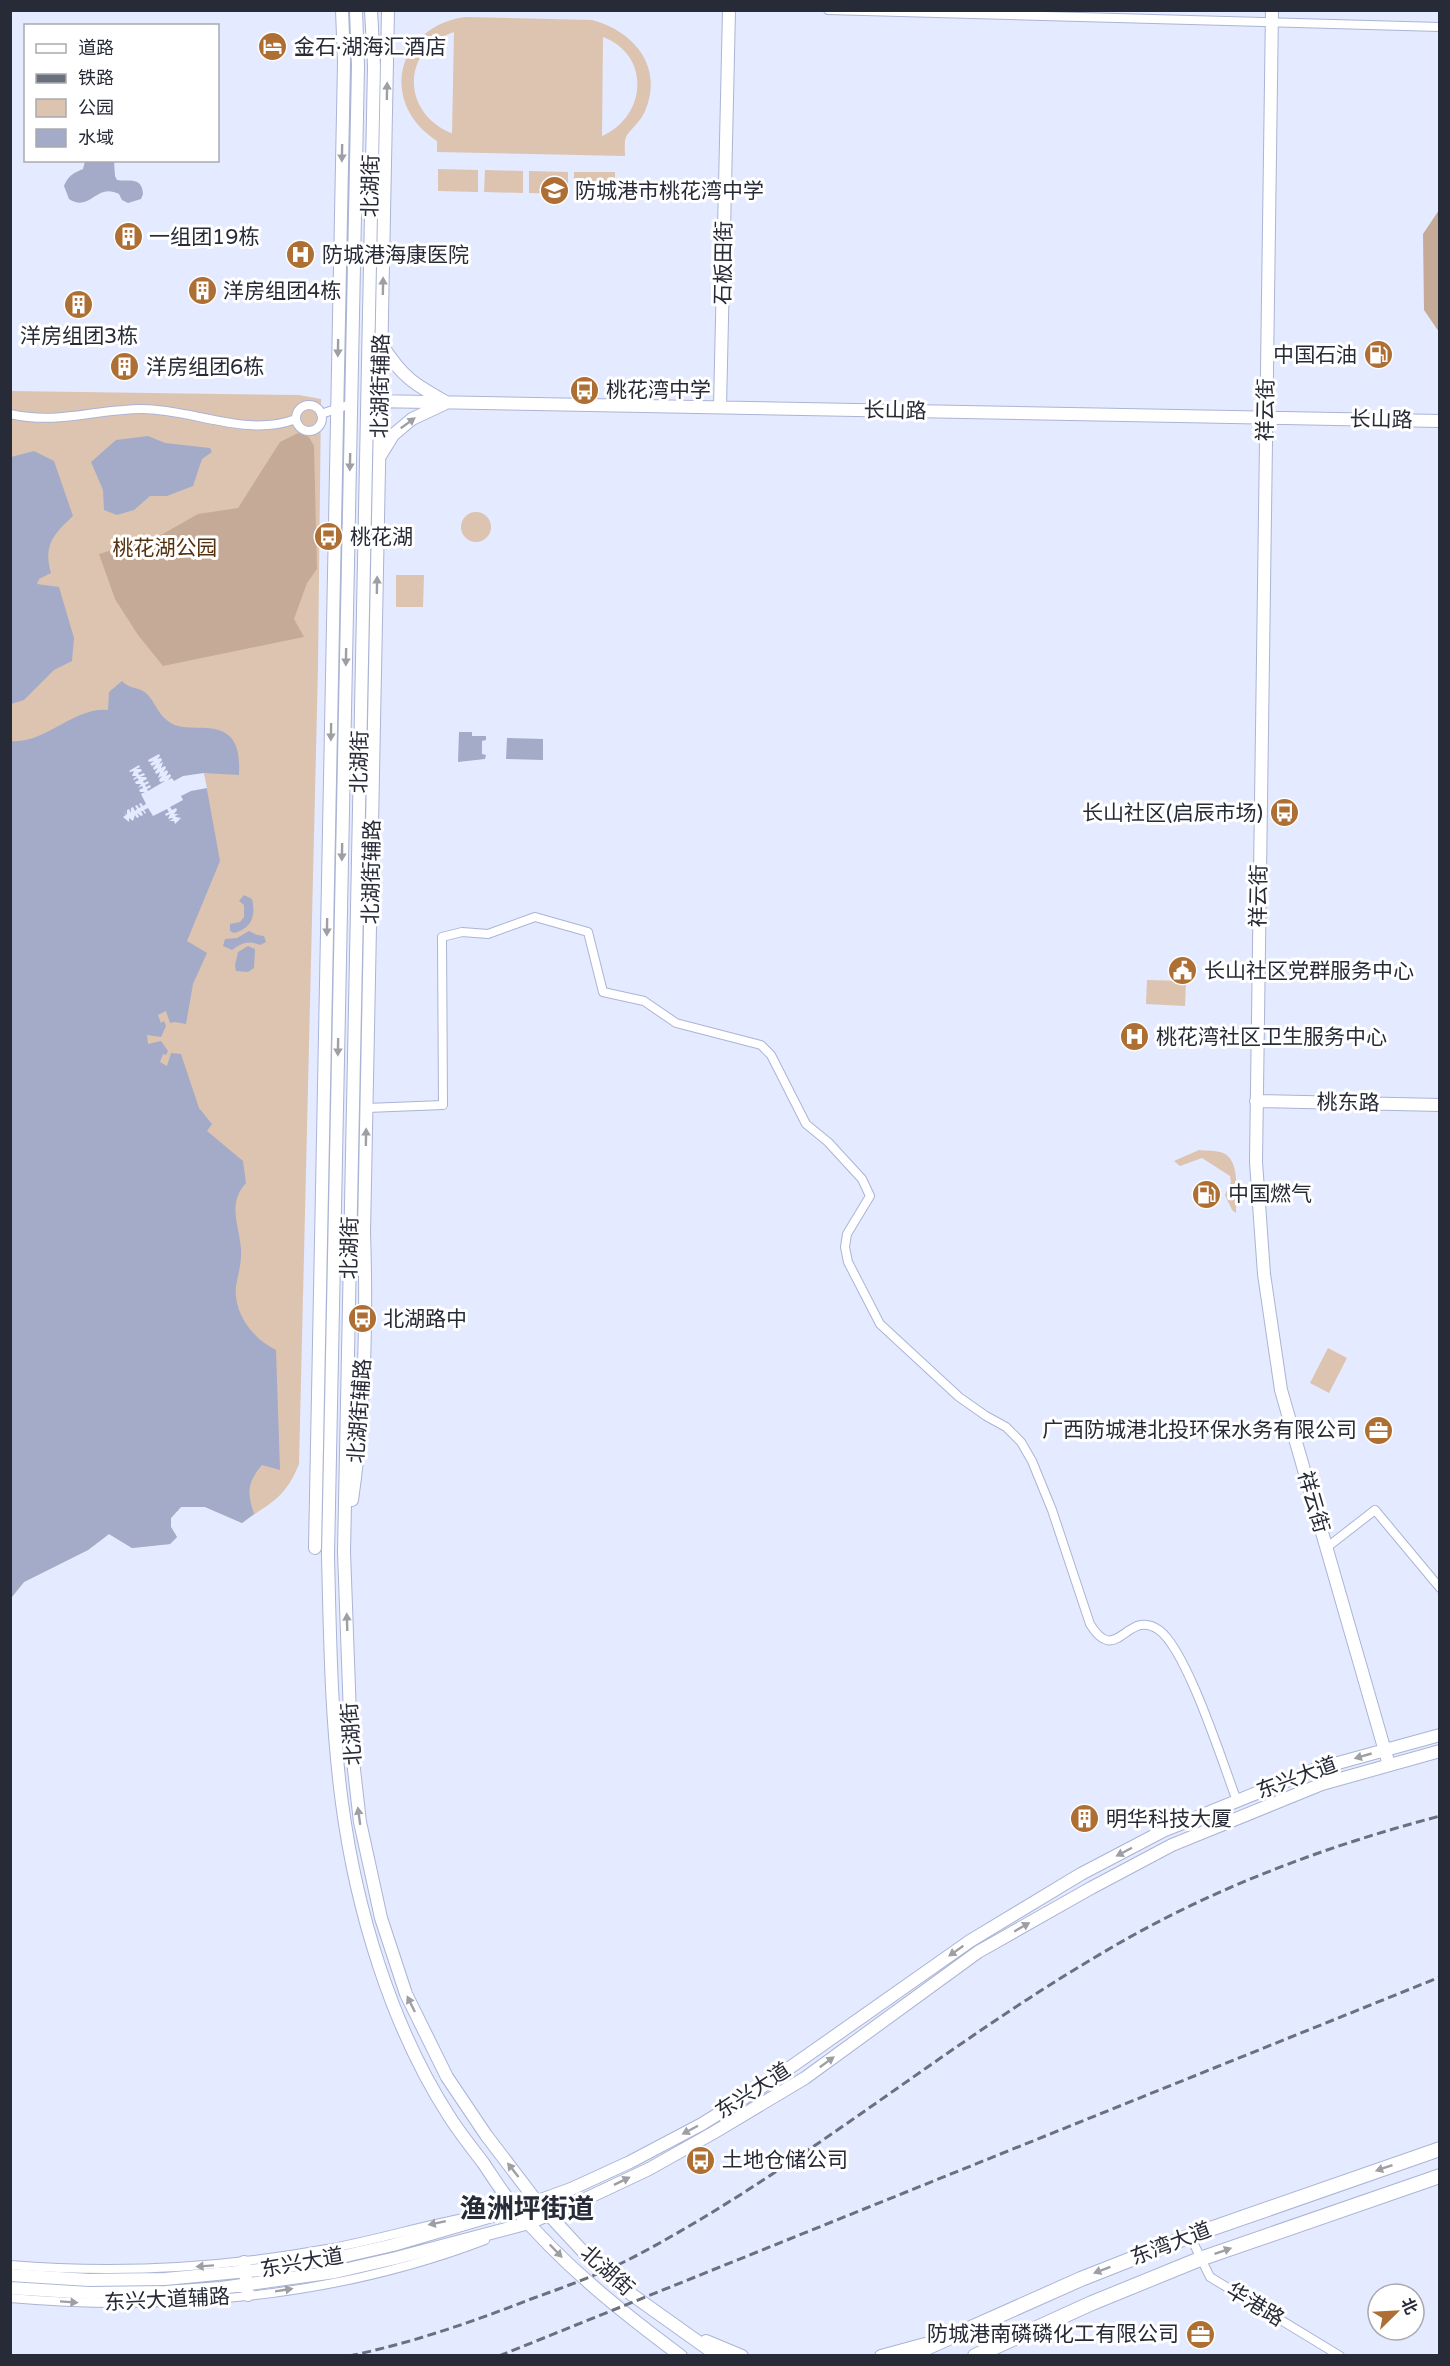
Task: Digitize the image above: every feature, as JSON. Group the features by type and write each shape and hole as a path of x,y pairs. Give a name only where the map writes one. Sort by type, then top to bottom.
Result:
{"main road":[{"name":"北湖街辅路","path":"315,1548 344,74 342,10"},
{"name":"北湖街","path":"356,10 358,66 328,1543 332,1715 342,1805 359,1895 386,1984 414,2052 448,2115 516,2209 571,2267 622,2312 681,2355"},
{"name":"北湖街","path":"371,10 374,66 344,1552 351,1743 360,1822 381,1918 406,1994 447,2077 486,2135 537,2202 589,2258 631,2294 718,2355"},
{"name":"北湖街辅路","path":"344,1552 360,1441 365,1315 388,10"},
{"name":"石板田街","path":"720,408 729,10"},
{"name":"祥云街","path":"1272,17 1256,1162 1260,1226 1281,1390 1389,1765"},
{"path":"374,66 387,66"},
{"path":"369,307 382,346 396,367 410,381 447,402"},
{"name":"长山路","path":"351,404 367,401 447,402 1440,421"},
{"path":"380,458 393,435 406,424 447,402"},
{"path":"363,630 376,630"},
{"path":"355,1006 369,1006"},
{"name":"桃东路","path":"1257,1101 1440,1104"},
{"path":"352,1160 366,1161"},
{"name":"东兴大道","path":"14,2274 89,2280 246,2279 290,2266 393,2245 537,2202 630,2162 702,2124 768,2083 970,1941 1132,1847 1163,1831 1316,1769 1440,1735"},
{"name":"东兴大道","path":"10,2288 89,2293 140,2293 246,2279 334,2272 530,2223 649,2169 806,2078 978,1953 1090,1888 1172,1845 1322,1784 1440,1751"},
{"name":"东湾大道","path":"908,2355 1081,2278 1190,2236 1440,2149"},
{"name":"东湾大道","path":"975,2355 1092,2303 1200,2259 1440,2176"},
{"path":"648,2331 666,2355"},
{"path":"688,2334 742,2355"},
{"path":"881,2355 946,2339"}],"street":[{"path":"828,10 1272,17 1440,27"},
{"path":"321,414 351,404"},
{"path":"10,414 33,419 72,418 142,409 173,411 236,424 280,425 296,419 300,409 308,405 316,407 321,414 320,426 314,431 302,429 296,419"},
{"path":"367,1108 443,1105 442,937 462,932 488,934 535,917 588,932 603,992 644,1001 676,1023 761,1045 771,1055 806,1124 828,1142 862,1179 870,1196 847,1234 845,1247 848,1262 880,1324 959,1397 1006,1427 1020,1442 1032,1461 1052,1510 1090,1624 1103,1640 1110,1642 1116,1641 1136,1626 1149,1624 1160,1631 1182,1660 1237,1801"},
{"path":"1326,1548 1375,1510 1440,1588"},
{"name":"东兴大道辅路","path":"10,2298 89,2303 158,2302 246,2279 312,2252 436,2223 516,2209"},
{"name":"东兴大道辅路","path":"10,2265 90,2270 156,2269 246,2279 337,2282 446,2255 530,2223"},
{"name":"华港路","path":"1190,2236 1210,2277 1340,2355"},
{"path":"290,2266 312,2252"},
{"path":"396,2258 446,2255"}],"green space":[{"path":"465,17 592,20 621,33 641,53 648,66 651,80 650,95 645,111 626,137 625,156 437,152 437,141 418,125 407,107 402,88 403,68 410,51 423,35 442,24","holes":["454,32 452,133 451,133 435,123 423,111 416,96 414,81 417,66 424,52 437,40","603,37 619,46 629,57 636,71 637,86 635,101 628,115 617,127 602,136"]},
{"path":"438,169 478,170 478,192 438,191"},
{"path":"485,170 523,171 523,193 484,192"},
{"path":"529,171 568,172 568,194 529,193"},
{"path":"574,172 615,172 615,194 574,194"},
{"path":"1439,210 1440,332 1424,310 1423,234"},
{"name":"桃花湖公园","path":"11,391 299,395 321,399 318,667 299,1464 282,1493 242,1523 205,1507 181,1507 171,1518 171,1527 177,1537 170,1544 132,1548 109,1534 88,1550 24,1582 11,1598"},
{"path":"298,433 309,437 314,446 317,569 307,583 294,619 304,637 163,666 138,635 115,599 99,554 161,535 198,514 238,508 280,442"},
{"path":"476,512 482,513 490,521 490,533 482,541 476,542 470,541 462,533 461,527 462,521 470,513"},
{"path":"396,575 424,575 423,607 396,607"},
{"path":"1147,980 1186,981 1185,1006 1146,1004"},
{"path":"1199,1150 1223,1153 1233,1163 1237,1189 1236,1213 1232,1210 1225,1195 1231,1182 1230,1176 1202,1158 1180,1166 1174,1161"},
{"path":"1328,1348 1347,1358 1329,1393 1310,1383"}],"water":[{"path":"85,162 114,162 117,180 140,184 143,194 141,199 128,203 122,200 119,194 111,191 82,202 69,199 64,186 71,175 83,169"},
{"path":"148,436 165,443 210,448 212,452 202,459 193,486 167,496 150,496 134,510 117,515 104,510 103,490 91,462 116,440"},
{"path":"34,451 54,461 73,516 51,541 48,555 51,573 39,579 37,584 59,587 74,638 72,661 54,670 24,700 11,704 11,457"},
{"path":"122,681 147,694 169,722 183,727 207,728 225,733 235,743 239,757 239,775 204,773 220,861 187,941 207,953 193,984 186,1024 170,1023 166,1011 158,1015 161,1023 164,1021 166,1026 161,1037 147,1035 148,1044 161,1041 168,1051 166,1055 163,1054 160,1062 167,1066 171,1053 181,1054 199,1108 212,1124 207,1131 243,1161 246,1183 240,1191 236,1207 241,1254 236,1296 246,1324 260,1339 276,1350 280,1470 262,1465 257,1471 250,1488 250,1500 254,1514 242,1523 205,1507 181,1507 171,1518 171,1527 177,1537 170,1544 132,1548 109,1534 88,1550 24,1582 11,1598 11,741 36,737 83,714 108,710 109,692"},
{"path":"459,732 472,732 472,736 486,736 486,740 482,741 482,754 486,755 485,759 458,762"},
{"path":"507,738 543,739 543,760 506,759"},
{"path":"244,895 252,899 253,916 249,925 234,933 230,931 230,924 240,922 244,917 244,905 239,901"},
{"path":"249,931 264,936 266,942 260,945 245,943 232,950 223,946 225,939 237,938"},
{"path":"248,946 255,949 254,968 248,972 236,971 238,952"}],"pier":[{"path":"159,754 157,759 162,760 159,764 163,762 161,768 165,766 166,768 163,772 167,770 166,776 170,774 171,776 168,780 172,778 174,781 183,776 204,773 207,788 191,791 181,796 183,800 170,807 172,810 176,808 174,814 179,814 175,816 181,818 175,824 174,821 169,821 172,818 168,819 170,814 166,816 165,814 169,812 167,809 153,816 148,808 144,810 145,814 141,811 143,815 141,816 137,813 139,817 135,815 133,821 129,818 129,822 123,817 126,815 124,812 127,815 127,810 129,809 131,813 131,808 133,807 135,811 137,809 135,806 139,808 141,807 139,804 143,806 146,804 141,794 145,792 139,790 143,788 142,786 138,788 141,784 135,782 139,780 133,779 137,776 132,776 134,771 129,771 139,765 140,767 136,769 142,771 138,773 139,775 144,773 145,775 140,777 146,777 144,783 148,781 149,783 145,785 146,787 150,785 151,787 147,789 148,791 165,781 160,782 162,776 158,778 160,772 156,774 155,772 158,768 154,770 153,768 156,764 152,766 150,764 154,761 149,762 148,760"}],"railway":[{"path":"349,2356 396,2345 464,2324 575,2283 631,2258 762,2181 988,2025 1143,1930 1267,1872 1352,1842 1440,1816"},
{"path":"499,2356 1440,1977"}],"place":[{"name":"金石·湖海汇酒店","path":"273,47"},
{"name":"防城港市桃花湾中学","path":"554,191"},
{"name":"一组团19栋","path":"128,237"},
{"name":"防城港海康医院","path":"301,255"},
{"name":"洋房组团4栋","path":"202,291"},
{"name":"洋房组团3栋","path":"79,305"},
{"name":"中国石油","path":"1378,355"},
{"name":"洋房组团6栋","path":"125,367"},
{"name":"桃花湾中学","path":"585,390"},
{"name":"桃花湖","path":"329,537"},
{"name":"长山社区(启辰市场)","path":"1284,813"},
{"name":"长山社区党群服务中心","path":"1183,971"},
{"name":"桃花湾社区卫生服务中心","path":"1135,1037"},
{"name":"中国燃气","path":"1207,1194"},
{"name":"北湖路中","path":"362,1319"},
{"name":"广西防城港北投环保水务有限公司","path":"1378,1430"},
{"name":"明华科技大厦","path":"1085,1819"},
{"name":"土地仓储公司","path":"701,2160"},
{"name":"防城港南磷磷化工有限公司","path":"1200,2334"}],"district":[{"name":"渔洲坪街道","path":"527,2209"}]}
